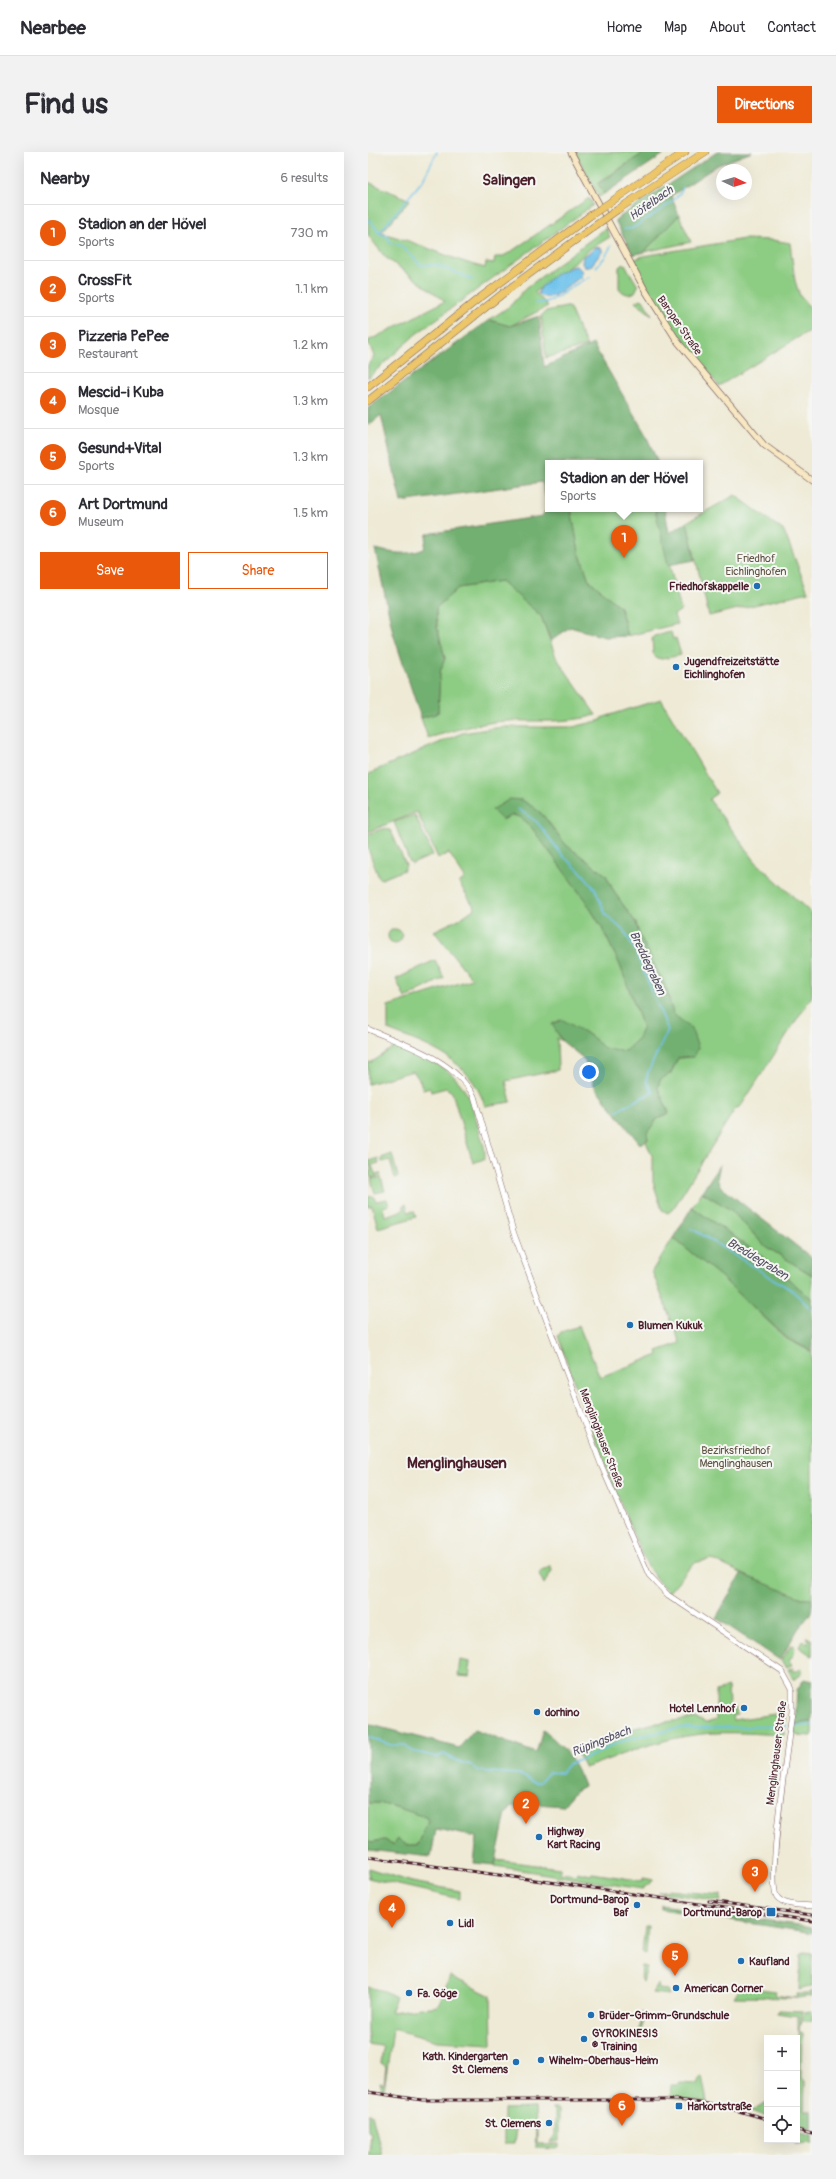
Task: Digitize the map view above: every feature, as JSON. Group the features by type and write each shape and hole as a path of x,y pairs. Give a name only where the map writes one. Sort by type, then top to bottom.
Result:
{"highway":[{"path":"368,387 477,300 591,215 686,152"},
{"path":"368,401 506,291 617,210 705,152"}],"main road":[{"name":"Baroper Straße","path":"571,152 644,290 678,342 764,445 812,480"}],"street":[{"name":"Menglinghauser Straße","path":"368,1029 446,1064 464,1080 470,1089 479,1112 514,1234 602,1466 646,1569 655,1583 668,1595 782,1671 792,1689 790,1734 775,1851 773,1885 775,1894 782,1901 812,1906"}],"green space":[{"path":"575,152 645,152 598,183 604,194 599,197"},
{"path":"645,152 667,152 604,194 598,183"},
{"path":"717,152 752,152 721,164 716,164 716,166 671,196 679,215 644,252 633,255 615,220"},
{"path":"368,182 410,200 381,233 394,236 485,268 486,262 494,263 495,257 501,257 509,253 589,198 593,205 416,334 368,378 368,365 374,356 368,341 445,301 385,257 368,235"},
{"path":"679,215 691,242 644,252"},
{"path":"606,228 610,237 590,249 578,260 535,292 548,306 510,326 489,320 510,306 526,288"},
{"path":"744,239 773,240 790,243 795,281 800,296 812,310 812,329 719,386 673,329 650,293 633,260 643,256"},
{"path":"624,263 638,286 635,292 631,294 622,292 619,288 619,267"},
{"path":"640,299 643,300 652,315 635,302"},
{"path":"569,307 587,346 546,358 541,316 546,311"},
{"path":"539,316 544,367 593,344 646,435 657,460 545,460 545,494 542,482 401,502 381,415 368,426 368,408 489,320 510,326"},
{"name":"Friedhof Eichlinghofen","path":"735,495 784,531 808,592 709,616 687,522"},
{"path":"545,512 572,512 579,552 589,580 620,607 628,636 605,637 570,627 551,641 541,616 501,581 458,588 436,608 437,627 445,658 440,672 438,713 421,718 393,633 375,549 387,552 412,553 424,549 427,534 542,516"},
{"path":"572,512 656,512 681,610 674,615 677,624 628,636 620,607 589,580 579,552"},
{"path":"656,512 666,512 669,533 687,522 695,560 668,565"},
{"path":"501,581 541,616 556,657 596,715 562,721 495,722 428,738 421,718 438,713 440,672 445,658 437,627 436,608 458,588"},
{"path":"671,632 673,639 676,638 681,655 662,659 656,658 653,653 652,639 654,636"},
{"path":"661,699 717,793 709,799 755,861 812,914 812,996 741,1106 735,1109 673,1209 668,1213 662,1210 653,1182 653,1158 646,1142 648,1139 646,1133 657,1119 669,1113 658,1088 660,1080 671,1073 678,1058 694,1057 691,1028 673,1014 666,988 639,934 636,923 614,892 606,875 566,845 542,814 522,800 513,815 520,817 532,828 585,900 601,926 620,965 643,1027 637,1040 625,1051 604,1048 591,1036 560,1020 553,1024 562,1041 557,1038 558,1070 506,1081 511,1102 485,1106 478,1090 469,1076 458,1065 446,1056 419,1042 388,1030 388,1006 472,979 434,931 461,918 475,908 459,883 465,878 449,853 438,858 417,812 368,832 368,775 376,770 462,733 502,727 573,727 602,720 601,718"},
{"path":"510,799 522,800 542,814 566,845 606,875 614,892 636,923 639,934 666,988 673,1014 691,1028 698,1048 694,1057 678,1058 671,1073 660,1080 658,1088 669,1113 657,1119 647,1133 648,1139 640,1144 595,1087 584,1059 562,1041 552,1024 563,1020 591,1036 604,1048 625,1051 637,1040 643,1027 620,965 601,926 585,900 532,828 520,817 513,815 502,820 492,810"},
{"path":"415,815 433,855 412,864 410,863 394,822"},
{"path":"385,828 391,831 406,865 404,870 382,879 379,878 368,849 368,834"},
{"path":"395,929 400,931 402,936 400,941 395,943 390,941 388,936 390,931"},
{"path":"435,960 444,978 405,998 396,979"},
{"path":"396,1046 429,1060 441,1067 452,1074 460,1084 474,1111 484,1145 484,1159 473,1163 452,1092 446,1088 431,1092 430,1088 423,1090 420,1081 413,1071 368,1084 368,1063 372,1062"},
{"path":"392,1154 398,1177 395,1178 390,1160 382,1162 381,1158"},
{"path":"378,1158 379,1163 372,1165 375,1174 380,1173 381,1175 371,1178 369,1172 371,1171 369,1161"},
{"path":"720,1164 717,1179 721,1187 812,1258 812,1275 765,1246 731,1210 702,1192"},
{"path":"381,1177 385,1191 375,1193 371,1179"},
{"path":"702,1192 731,1210 765,1246 812,1275 812,1299 760,1255 692,1207"},
{"path":"373,1196 376,1201 387,1199 389,1205 383,1207 385,1216 404,1210 403,1205 406,1204 408,1212 414,1211 416,1217 378,1228 372,1206 368,1207 368,1197"},
{"path":"692,1207 760,1255 812,1299 812,1351 788,1339 719,1275 673,1238"},
{"name":"Bezirksfriedhof Menglinghausen","path":"673,1238 719,1275 787,1339 812,1352 812,1599 805,1599 764,1584 711,1559 694,1563 669,1592 655,1577 639,1548 600,1451 558,1336 561,1332 579,1326 600,1377 658,1355 657,1351 680,1343 652,1271"},
{"path":"551,1565 552,1570 544,1584 539,1574 540,1571"},
{"path":"741,1574 805,1599 812,1599 812,1612 798,1629 780,1660 716,1618"},
{"path":"807,1637 812,1640 812,1656 799,1647 802,1641 808,1644"},
{"path":"792,1644 795,1648 793,1656 789,1660 792,1665 786,1667 781,1661"},
{"path":"460,1660 470,1662 470,1677 458,1676"},
{"path":"793,1668 793,1671 798,1671 800,1669 803,1671 796,1679 793,1679 788,1669"},
{"path":"804,1679 812,1681 812,1722 795,1724 797,1690"},
{"path":"728,1687 729,1706 735,1707 737,1715 732,1716 733,1720 775,1714 775,1717 786,1718 784,1735 723,1733 687,1736 642,1747 585,1768 576,1750 615,1733 651,1724 695,1718 706,1723 716,1720 716,1691"},
{"path":"812,1722 812,1736 794,1735 795,1724"},
{"path":"368,1724 459,1748 474,1730 536,1753 543,1730 563,1748 572,1761 584,1786 575,1791 563,1806 536,1804 534,1809 510,1806 509,1811 506,1813 495,1865 474,1863 477,1837 436,1829 431,1857 368,1850 368,1840 371,1842 385,1840 393,1845 398,1839 407,1845 418,1845 428,1822 426,1817 383,1803 368,1803"},
{"path":"368,1803 383,1803 427,1817 428,1822 418,1845 394,1845 385,1840 370,1842 368,1840"},
{"path":"496,1860 560,1868 560,1873 576,1875 577,1872 591,1875 592,1873 643,1881 643,1878 654,1880 642,1889 495,1866"},
{"path":"368,1868 412,1882 460,1891 460,1899 368,1878"},
{"path":"668,1890 721,1895 721,1901 658,1892"},
{"path":"661,1905 812,1927 812,1933 661,1909"},
{"path":"645,1926 648,1926 646,1954 642,1953"},
{"path":"803,1952 812,1953 812,1986 799,1990 801,1955"},
{"path":"642,1966 647,1967 643,1982 641,1980"},
{"path":"450,1976 491,1996 492,2044 437,2041 393,2029 384,2090 382,2089 380,2083 384,2084 386,2066 381,2063 383,2048 381,2046 368,2044 368,1987 385,1991 396,1997 390,2012 438,2006"},
{"path":"658,1984 659,1989 667,1990 669,1995 652,1993"},
{"path":"740,1987 776,1991 775,1995 796,1998 734,1997"},
{"path":"812,1991 812,1996 796,1998 797,1994 808,1994"},
{"path":"778,2010 802,2011 799,2032 802,2034 801,2078 805,2081 804,2111 812,2111 812,2129 800,2127 800,2035 798,2035 798,2016 776,2013"},
{"path":"812,2011 812,2021 802,2021 801,2025 804,2012"},
{"path":"642,2012 644,2014 642,2031 647,2033 640,2033 639,2036"},
{"path":"702,2076 707,2102 670,2098 671,2085 678,2085 679,2083 697,2084"},
{"path":"764,2104 764,2116 751,2111 748,2108 754,2109"},
{"path":"535,2108 536,2126 504,2127 504,2109"},
{"path":"552,2108 557,2108 559,2110 559,2141 550,2142 555,2135 555,2110"},
{"path":"368,2114 372,2114 382,2155 369,2155 371,2133 368,2131"},
{"path":"504,2129 516,2129 514,2144 504,2144"},
{"path":"534,2129 537,2129 537,2144 559,2144 559,2148 535,2147 536,2131"},
{"path":"800,2133 812,2136 812,2143 795,2144 800,2143"}],"water":[{"path":"597,247 602,249 602,252 590,267 584,267 582,263 583,257"},
{"path":"577,266 582,271 581,277 560,292 554,296 548,297 543,297 538,293 544,284 554,276 566,269"}],"waterway":[{"path":"379,233 423,180 437,152"},
{"name":"Höfelbach","path":"624,229 631,229 661,210 676,198 683,187"},
{"name":"Höfelbach","path":"368,221 370,220 379,233 388,237 390,243 400,245 421,265 436,265 472,279"},
{"name":"Höfelbach","path":"596,267 605,257 611,246"},
{"name":"Höfelbach","path":"535,303 557,297 576,284 590,277"},
{"name":"Breddegraben","path":"518,809 537,822 563,856 583,874 595,889 606,915 624,931 634,948 668,1030 648,1072 646,1081 653,1092 616,1111"},
{"name":"Breddegraben","path":"691,1228 793,1291 812,1310"},
{"name":"Rüpingsbach","path":"792,1726 812,1725"},
{"name":"Rüpingsbach","path":"368,1737 391,1745 404,1745 412,1751 437,1757 444,1754 455,1760 471,1765 478,1771 519,1774 535,1783 540,1782 549,1772 561,1773 568,1764 596,1754 617,1743 640,1736 681,1728 788,1726"}],"railway":[{"path":"368,1857 600,1889 812,1921"},
{"path":"709,1901 812,1915"},
{"path":"368,2092 422,2100 679,2100 721,2106 764,2118"},
{"path":"800,2131 812,2134"}],"place":[{"name":"Stadion an der Hövel","path":"624,558"},
{"name":"Friedhofskappelle","path":"757,586"},
{"name":"Jugendfreizeitstätte Eichlinghofen","path":"676,667"},
{"name":"Blumen Kukuk","path":"630,1325"},
{"name":"Hotel Lennhof","path":"744,1708"},
{"name":"dorhino","path":"537,1712"},
{"name":"CrossFit","path":"526,1824"},
{"name":"Highway Kart Racing","path":"539,1837"},
{"name":"Pizzeria PePee","path":"755,1892"},
{"name":"Dortmund-Barop Baf","path":"637,1905"},
{"name":"Dortmund-Barop","path":"771,1912"},
{"name":"Lidl","path":"450,1923"},
{"name":"Mescid-i Kuba","path":"392,1928"},
{"name":"Kaufland","path":"741,1961"},
{"name":"Gesund+Vital","path":"675,1976"},
{"name":"American Corner","path":"676,1988"},
{"name":"Fa. Göge","path":"409,1993"},
{"name":"Brüder-Grimm-Grundschule","path":"591,2015"},
{"name":"GYROKINESIS ® Training","path":"584,2039"},
{"name":"Wihelm-Oberhaus-Heim","path":"541,2060"},
{"name":"Kath. Kindergarten St. Clemens","path":"516,2062"},
{"name":"Harkortstraße","path":"679,2106"},
{"name":"St. Clemens","path":"549,2123"},
{"name":"Art Dortmund","path":"622,2126"}],"district":[{"name":"Salingen","path":"509,180"},
{"name":"Menglinghausen","path":"457,1463"}]}
